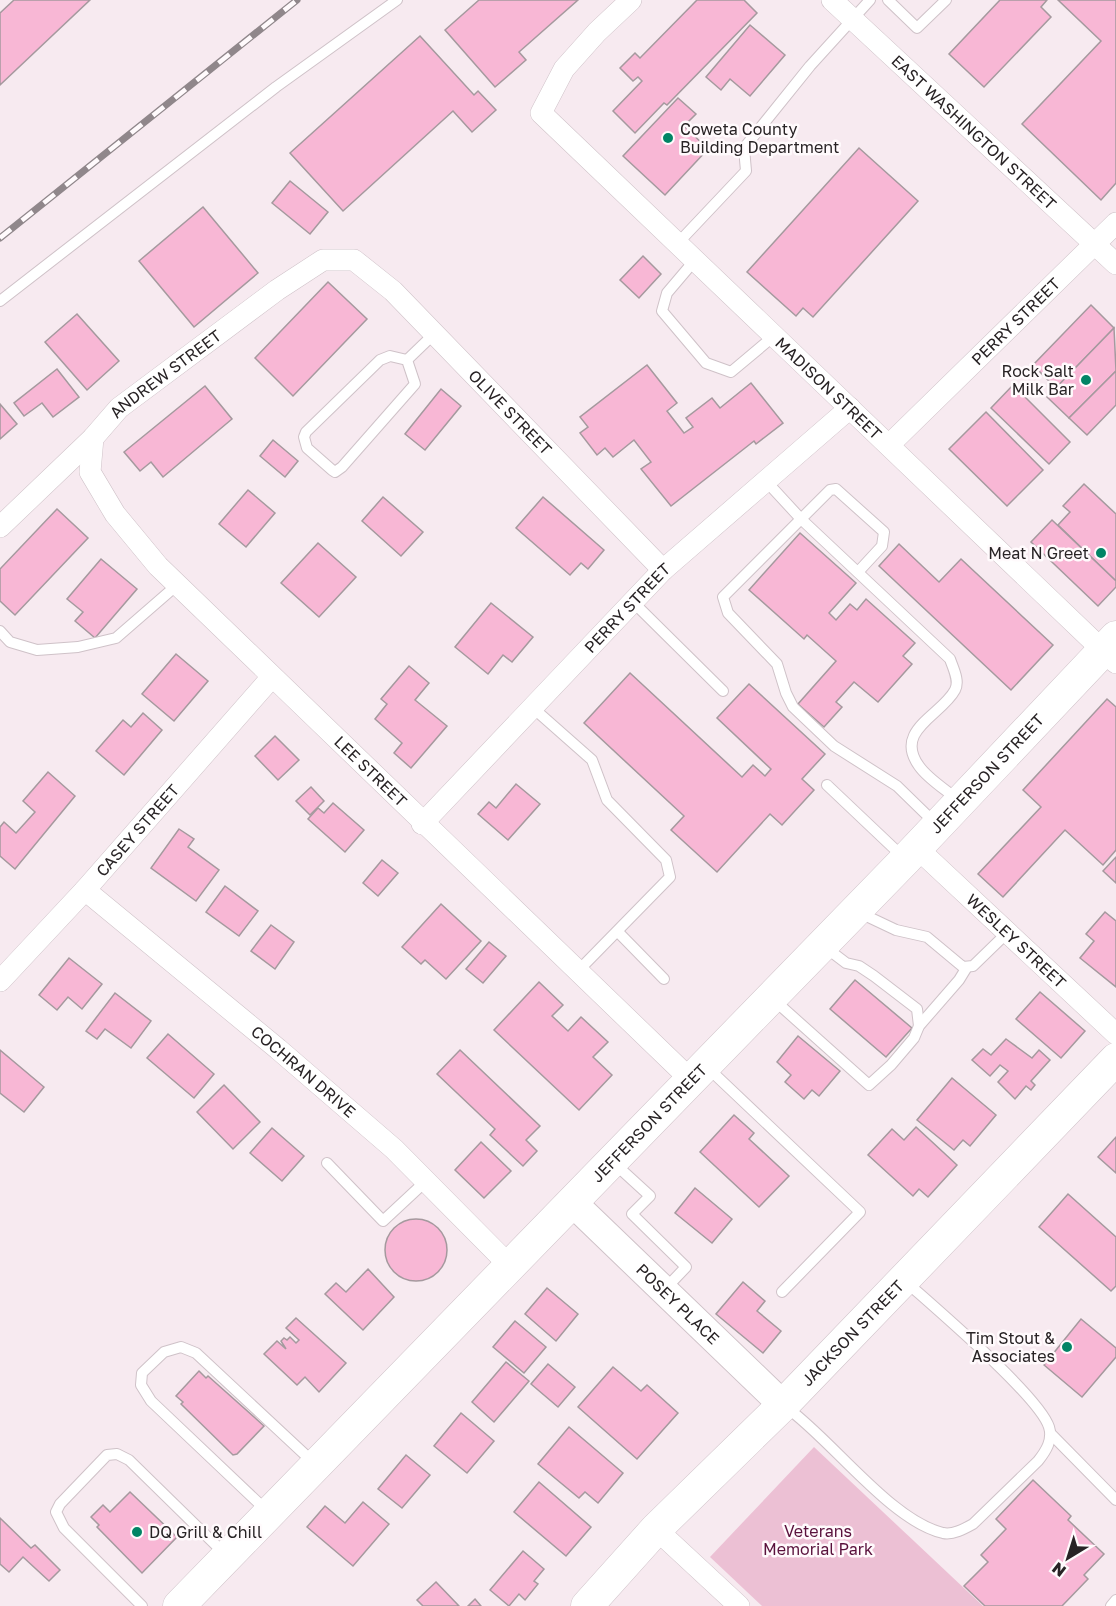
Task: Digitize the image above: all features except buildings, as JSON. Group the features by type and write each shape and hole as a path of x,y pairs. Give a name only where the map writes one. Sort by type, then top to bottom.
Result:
{"main road":[{"name":"JEFFERSON STREET","path":"179,1606 960,802 1111,650"},
{"name":"JACKSON STREET","path":"587,1606 656,1529 783,1405 1116,1059"}],"street":[{"name":"MADISON STREET","path":"631,0 597,32 564,69 542,113 889,445 1111,650"},
{"name":"EAST WASHINGTON STREET","path":"832,0 1116,264"},
{"name":"PERRY STREET","path":"889,445 1116,223"},
{"name":"ANDREW STREET","path":"0,527 93,438 119,408 277,290 323,260 354,260"},
{"name":"OLIVE STREET","path":"354,260 393,291 663,570"},
{"name":"PERRY STREET","path":"422,824 632,600 663,570 850,408"},
{"name":"LEE STREET","path":"93,438 90,472 115,514 177,585 422,824 578,971 698,1073"},
{"name":"CASEY STREET","path":"0,981 85,890 271,678"},
{"name":"WESLEY STREET","path":"920,844 1008,932 1116,1034"},
{"name":"COCHRAN DRIVE","path":"85,890 279,1049 394,1149 510,1266"},
{"name":"POSEY PLACE","path":"572,1202 783,1405"},
{"path":"656,1529 739,1606"}],"lane":[{"path":"0,301 267,94 397,0"},
{"path":"678,243 746,171 744,148 852,18 870,0"},
{"path":"888,0 917,28 946,0"},
{"path":"695,260 668,293 662,311 706,363 731,372 774,336"},
{"path":"407,360 434,334"},
{"path":"390,356 407,360 415,384 342,467 335,472 307,448 304,437 306,432 380,360 390,356"},
{"path":"765,481 801,519 950,659 956,678 955,690 917,729 912,741 913,756 920,768 960,802"},
{"path":"858,572 882,546 885,538 884,532 845,495 836,489 830,490 723,597 728,613 772,656 793,707 834,746 897,786 920,844"},
{"path":"0,631 10,642 37,650 78,647 116,638 177,585"},
{"path":"632,600 723,691"},
{"path":"532,707 592,760 607,800 666,860 670,868 670,877 578,971"},
{"path":"827,785 920,844"},
{"path":"855,911 896,930 927,938 963,968 973,966 1008,932"},
{"path":"618,932 664,978"},
{"path":"822,945 846,963 859,966 874,976 917,1010 919,1026"},
{"path":"771,998 869,1085 914,1038 919,1026 959,980 967,967"},
{"path":"698,1073 860,1212 782,1292"},
{"path":"612,1162 650,1196 632,1214 686,1267 664,1290"},
{"path":"327,1163 383,1221 426,1181"},
{"path":"902,1279 1012,1380 1044,1418 1051,1434 1116,1500"},
{"path":"270,1513 151,1401 141,1384 142,1373 164,1352 181,1347 196,1353 316,1465"},
{"path":"783,1405 815,1430 899,1510 945,1534 961,1531 990,1509 1038,1461 1046,1451 1051,1434"},
{"path":"142,1606 64,1528 56,1512 60,1504 107,1455 117,1454 129,1460 227,1557"},
{"path":"1111,1606 1116,1600"}],"green space":[{"name":"Veterans Memorial Park","path":"814,1447 983,1606 762,1606 710,1557"}],"railway":[{"path":"0,238 297,0"}],"place":[{"name":"Coweta County Building Department","path":"668,138"},
{"name":"Rock Salt Milk Bar","path":"1086,380"},
{"name":"Meat N Greet","path":"1101,553"},
{"name":"Tim Stout & Associates","path":"1067,1347"},
{"name":"DQ Grill & Chill","path":"137,1532"}]}
